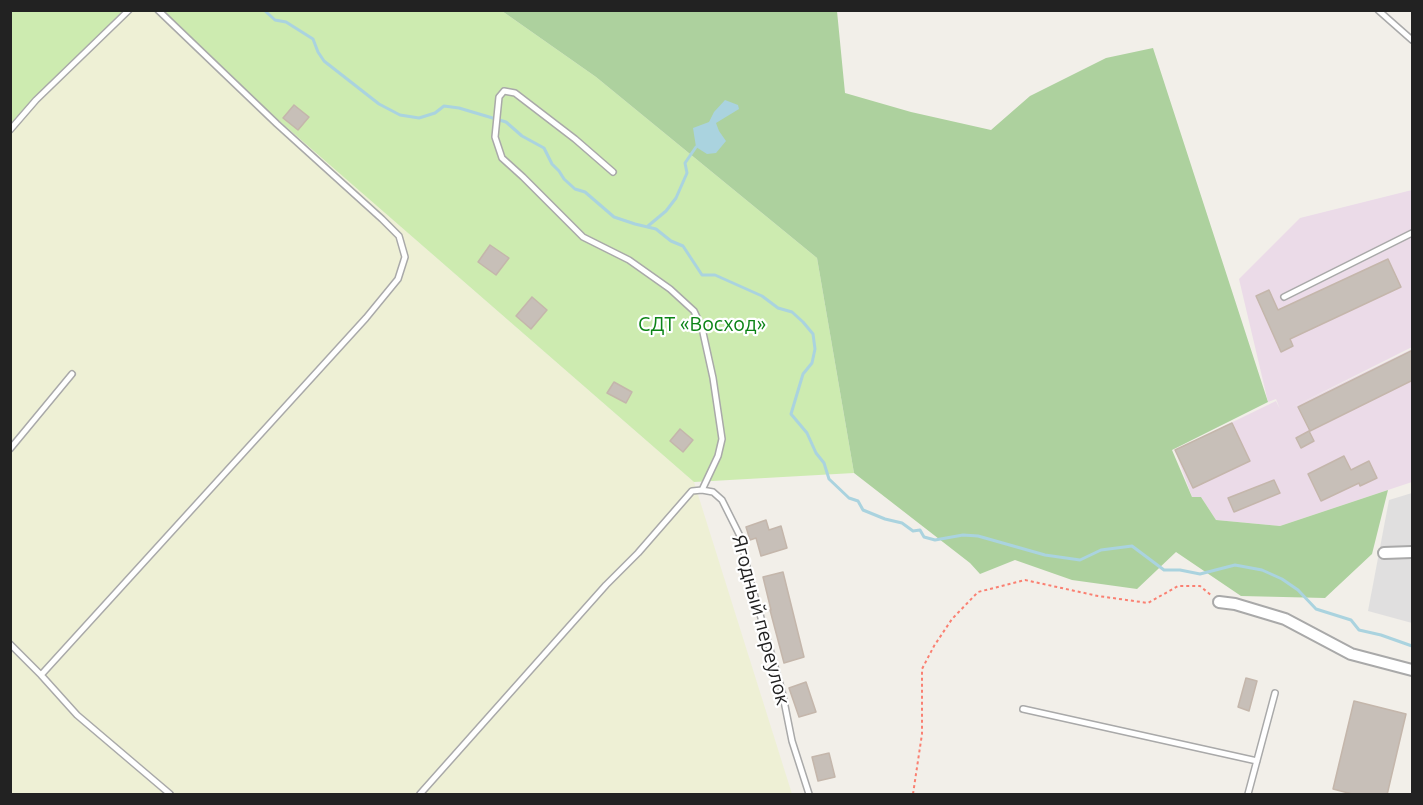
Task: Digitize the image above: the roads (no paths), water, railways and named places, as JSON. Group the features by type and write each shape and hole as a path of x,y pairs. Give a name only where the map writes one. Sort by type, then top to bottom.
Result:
{"street":[{"path":"1384,553 1413,552"},
{"path":"1219,602 1235,604 1285,619 1351,654 1413,670"}],"lane":[{"path":"10,130 36,100 129,10"},
{"path":"41,675 366,318 398,279 405,257 399,236 158,10"},
{"path":"1378,10 1413,40"},
{"path":"420,795 692,491 702,490 718,456 722,439 713,378 702,328 694,311 670,289 629,260 583,237 502,158 495,136 499,97 504,91 515,93 614,172"},
{"path":"1284,297 1413,233"},
{"path":"10,449 72,374"},
{"name":"Ягодный переулок","path":"702,490 713,492 722,500 741,538 748,576 782,691 792,741 809,795"},
{"path":"10,644 77,716 170,795"},
{"path":"1248,795 1275,693"},
{"path":"1023,709 1257,761"}],"water":[{"path":"725,100 738,105 739,109 716,123 726,141 716,153 707,154 696,147 693,128 709,122 714,112"}],"waterway":[{"path":"264,10 275,20 286,22 313,39 324,61 379,104 400,115 419,118 435,113 444,106 459,108 506,122 522,136 544,148 552,164 564,179 575,189 585,192 614,217 656,229 671,241 683,246 702,275 715,275 762,296 778,308 792,312 813,334 815,349 812,363 803,374 791,414 807,433 816,453 824,463 829,479 849,498 858,501 863,510 902,523 913,531 920,530 924,537 935,540 963,535 978,536 1045,555 1080,560 1101,550 1132,546 1164,570 1200,574 1235,565 1262,570 1282,579 1298,590 1316,609 1351,620 1359,630 1412,646"},
{"path":"648,226 666,211 676,198 687,173 685,163 696,147"}],"park label":[{"name":"СДТ «Восход»","path":"702,324"}]}
